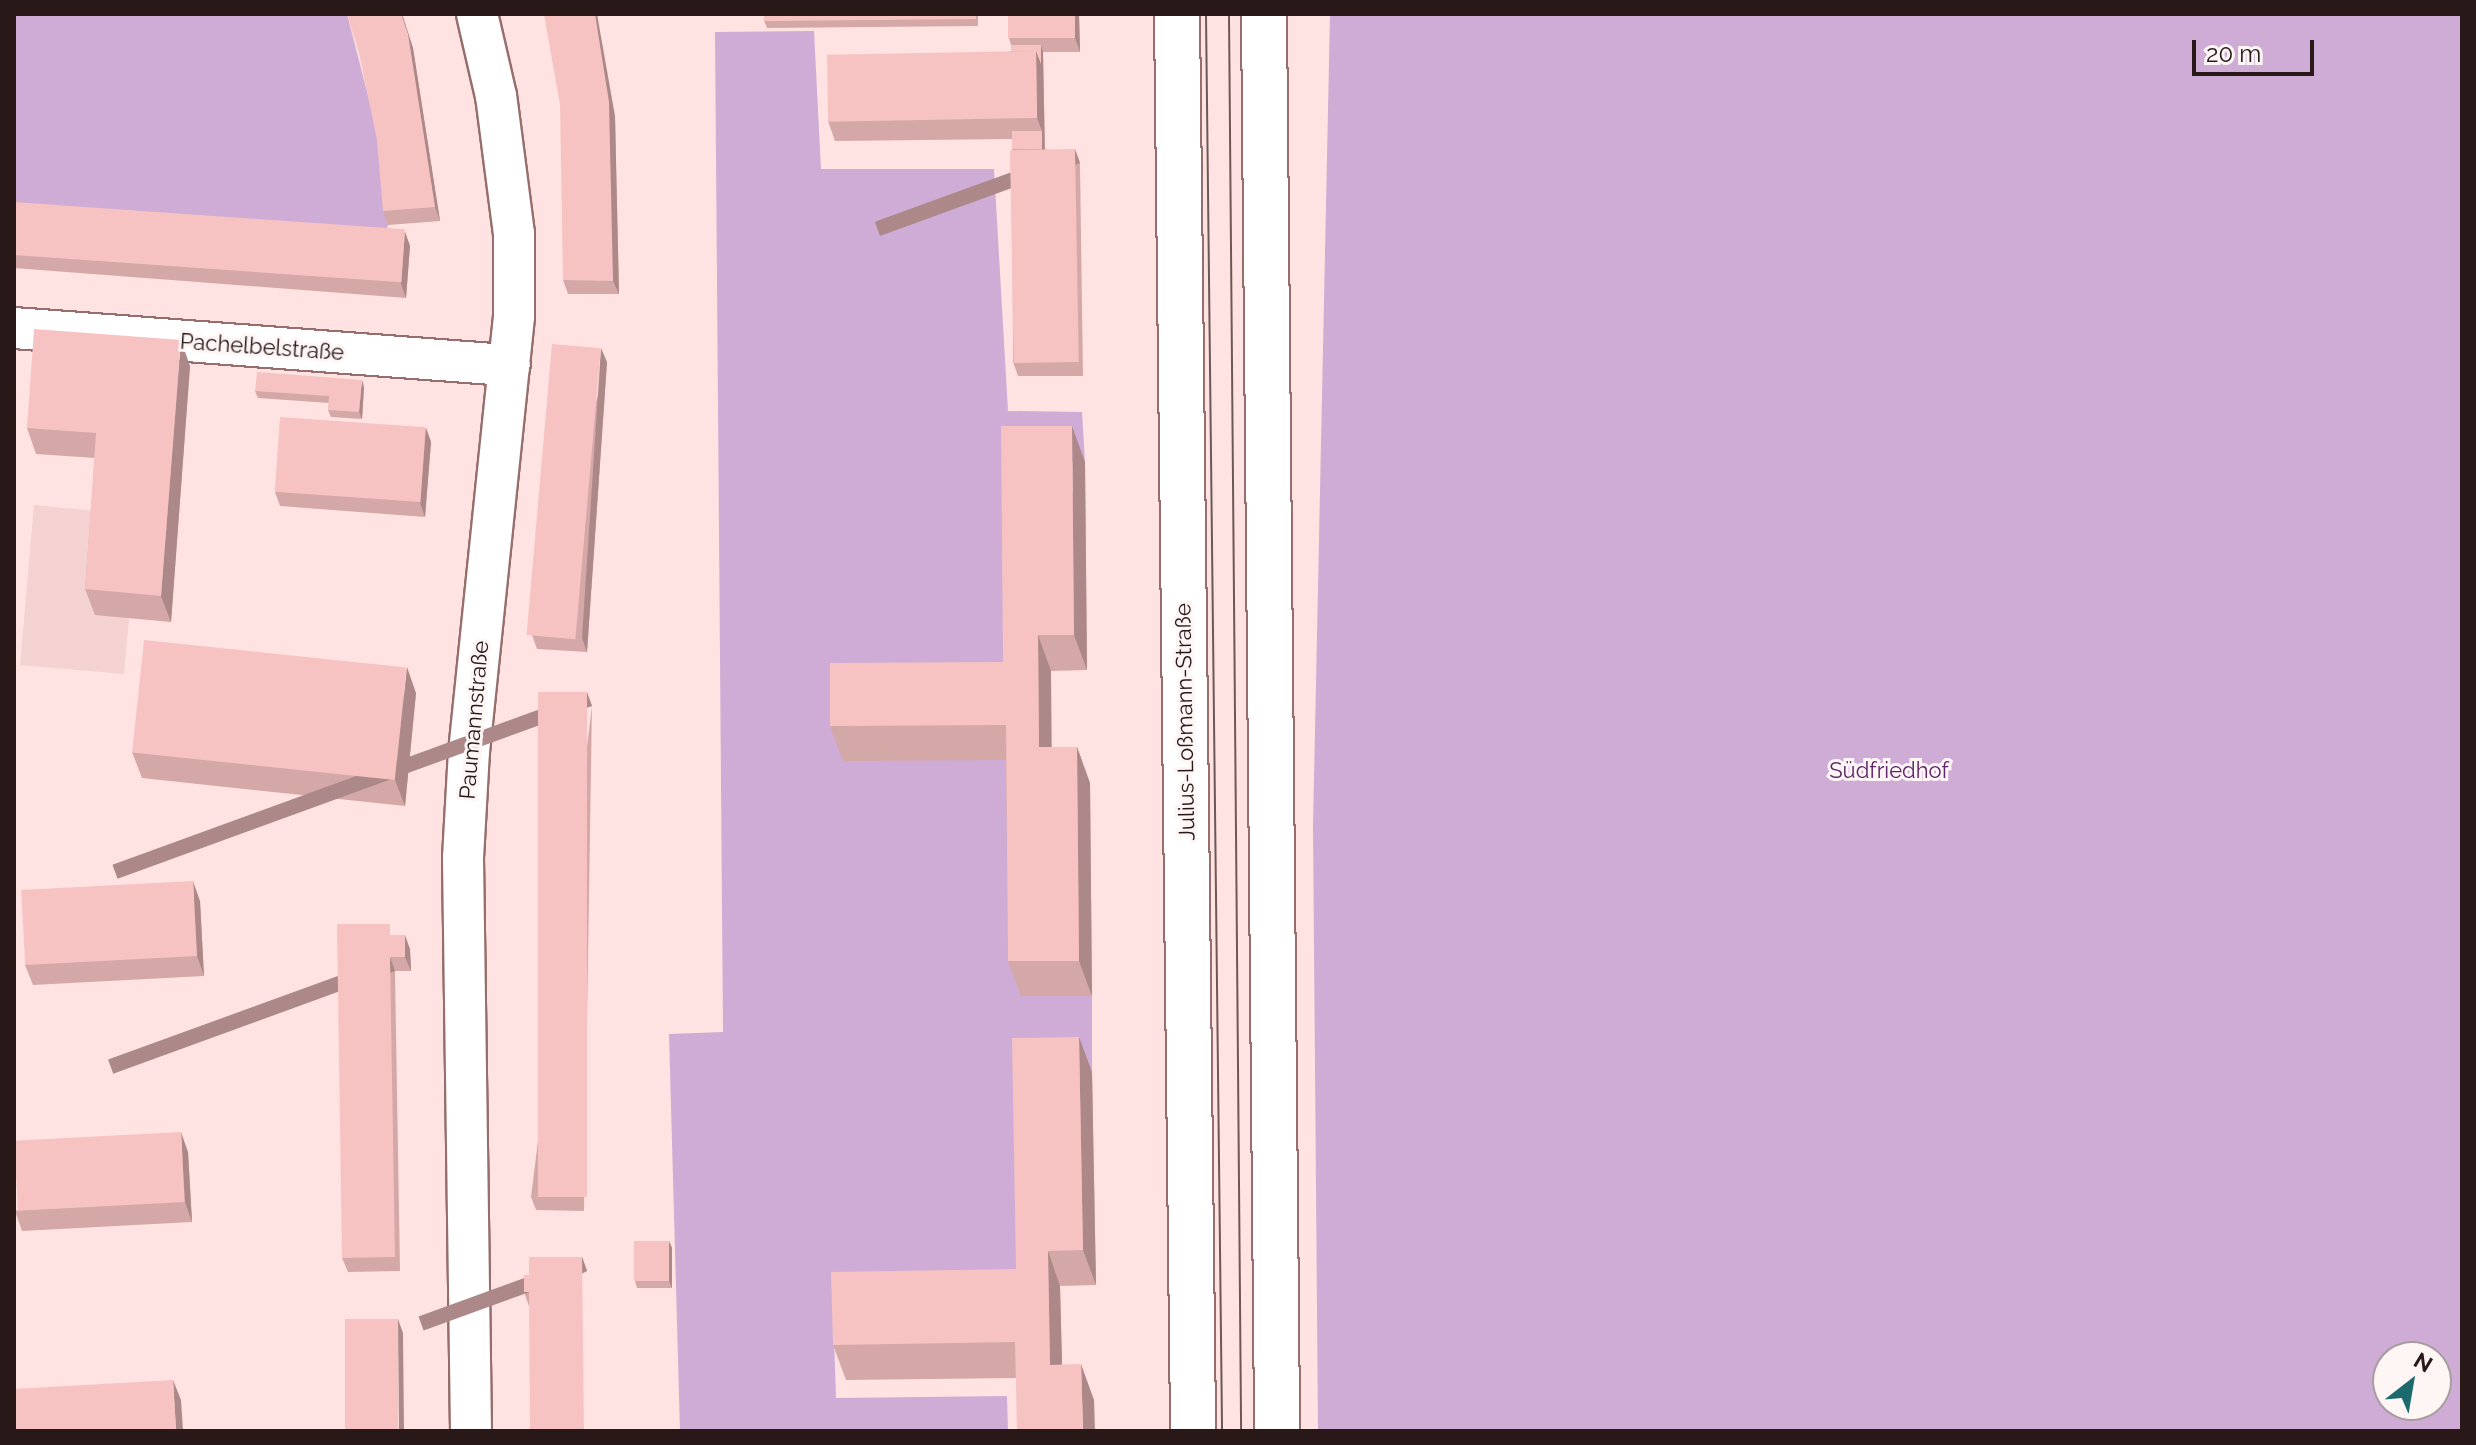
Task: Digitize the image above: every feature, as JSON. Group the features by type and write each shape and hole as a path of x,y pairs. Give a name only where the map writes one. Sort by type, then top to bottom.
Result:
{"main road":[{"name":"Julius-Loßmann-Straße","path":"1177,14 1193,1431"},
{"path":"1264,14 1277,1431"}],"street":[{"name":"Paumannstraße","path":"471,1431 463,858 469,752 510,365 514,234 496,96 477,14"},
{"name":"Pachelbelstraße","path":"14,328 510,365"}],"shaded area":[{"path":"34,505 176,519 129,618 124,674 20,665"}],"green space":[{"path":"14,14 347,14 383,154 388,225 385,238 14,211"},
{"name":"Südfriedhof","path":"1330,14 2462,14 2462,1431 1318,1431 1313,826"},
{"path":"814,31 821,169 994,169 1008,411 1082,412 1085,462 1015,462 1022,996 1092,996 1092,1072 1029,1304 833,1307 836,1398 1007,1396 1008,1431 680,1431 669,1034 723,1032 715,32"}],"building":[{"path":"347,14 401,14 408,34 435,207 383,211 377,140 359,53"},
{"path":"544,14 595,14 609,102 613,281 563,280 560,105"},
{"path":"764,14 976,14 976,19 764,21"},
{"path":"1008,14 1075,14 1075,38 1008,38"},
{"path":"1011,45 1041,45 1041,64 1036,51 1011,51"},
{"path":"1036,51 1037,118 828,122 827,55"},
{"path":"1012,131 1042,131 1042,149 1012,149"},
{"path":"1075,149 1079,362 1014,363 1010,150"},
{"path":"14,202 405,229 401,282 14,255"},
{"path":"34,329 181,340 161,596 85,589 96,433 27,428"},
{"path":"552,344 601,348 575,639 527,635"},
{"path":"257,372 362,380 359,412 328,410 329,396 255,391"},
{"path":"280,417 426,427 420,502 275,492"},
{"path":"1001,426 1072,426 1074,635 1038,635 1039,747 1077,747 1079,961 1008,961 1006,725 830,726 830,663 1003,662"},
{"path":"144,640 407,668 395,780 132,752"},
{"path":"538,692 587,692 587,1197 538,1197"},
{"path":"193,881 197,956 25,965 21,890"},
{"path":"337,924 390,924 390,935 405,935 405,957 390,957 395,1257 342,1258"},
{"path":"1079,1037 1083,1250 1048,1251 1050,1365 1081,1364 1083,1431 1017,1431 1015,1342 833,1345 831,1272 1016,1269 1012,1038"},
{"path":"181,1132 185,1202 18,1211 14,1141"},
{"path":"634,1241 669,1241 669,1281 634,1281"},
{"path":"529,1257 582,1257 584,1431 530,1431 529,1292 524,1292 524,1275 529,1275"},
{"path":"345,1319 398,1319 398,1431 345,1431"},
{"path":"173,1380 176,1431 14,1431 14,1389"}],"tram line":[{"path":"1206,14 1222,1431"},
{"path":"1229,14 1241,1431"}]}
